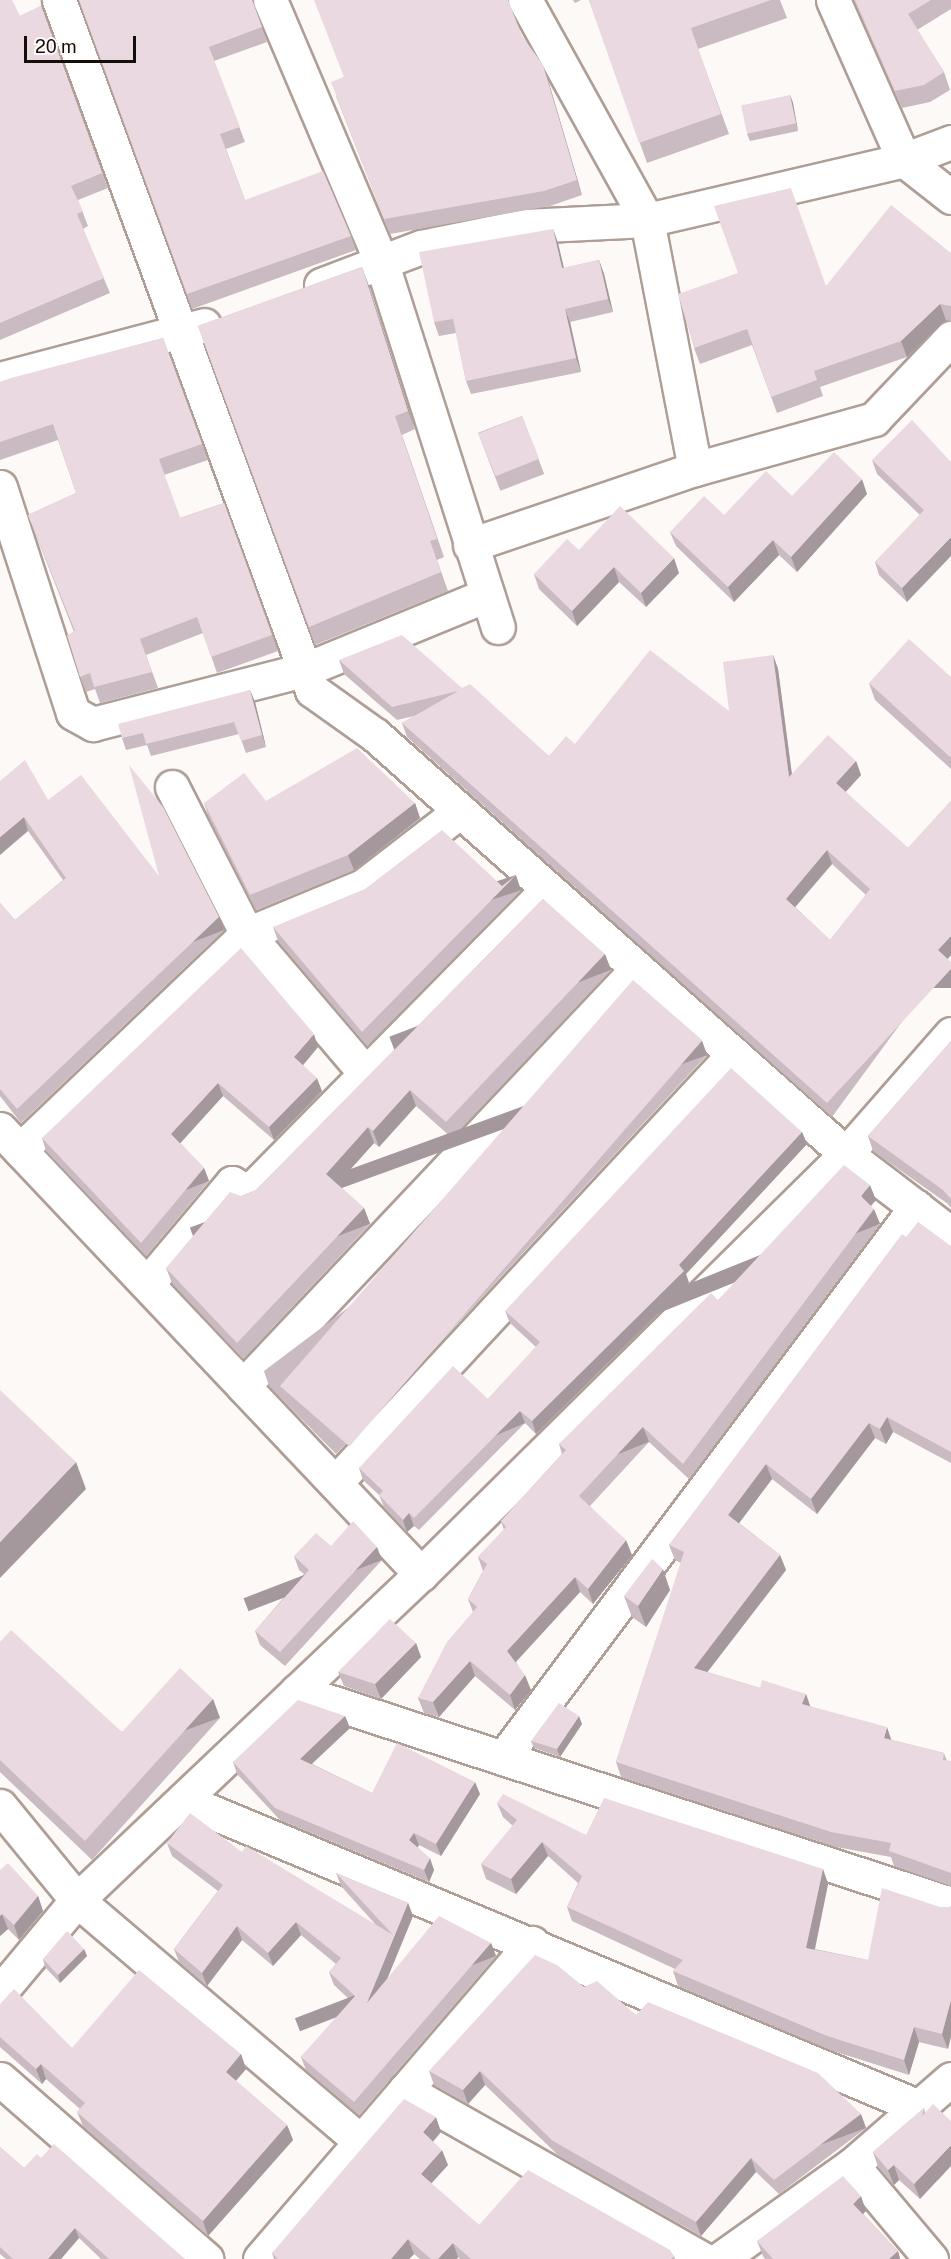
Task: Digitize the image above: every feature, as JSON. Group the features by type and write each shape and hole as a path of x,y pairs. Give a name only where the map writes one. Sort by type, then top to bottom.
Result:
{"street":[{"path":"59,0 183,331 312,690 375,735 846,1154 951,1233"},
{"path":"270,0 382,264 498,627"},
{"path":"525,0 648,220 695,469"},
{"path":"833,0 904,160 951,197"},
{"path":"292,295 382,264 421,247 525,226 648,220 904,160 951,142"},
{"path":"0,379 183,331 235,314"},
{"path":"471,545 695,469 874,419 951,338"},
{"path":"0,487 73,713 93,724 303,670 487,595"},
{"path":"172,788 248,934 366,1074"},
{"path":"421,1574 10,1139 248,934 363,886 460,811"},
{"path":"147,1284 232,1183 248,1193 548,889"},
{"path":"243,1386 637,969"},
{"path":"0,1992 77,1900 421,1574 846,1154 951,1034"},
{"path":"334,1483 734,1054"},
{"path":"503,1758 916,1207"},
{"path":"297,1691 951,1904"},
{"path":"183,1800 532,1943 919,2107"},
{"path":"0,1806 77,1900 360,2141"},
{"path":"260,2259 532,1943"},
{"path":"0,2079 206,2259"},
{"path":"720,2259 852,2165 951,2079"},
{"path":"405,2090 703,2259"},
{"path":"852,2165 931,2259"}],"building":[{"path":"0,0 12,0 20,16 41,6 102,173 71,186 83,211 77,214 104,278 0,323"},
{"path":"79,0 252,0 262,27 209,47 240,127 220,134 245,200 323,171 351,236 187,294"},
{"path":"314,0 508,0 522,36 543,65 577,180 544,191 384,219 331,82 344,77"},
{"path":"589,0 771,0 691,28 721,114 639,143"},
{"path":"855,0 931,0 908,14 944,72 924,85 895,91"},
{"path":"790,95 796,123 747,134 741,105"},
{"path":"791,188 826,286 891,205 951,253 951,306 940,304 901,341 814,371 817,380 771,397 747,329 694,348 678,294 738,273 714,206"},
{"path":"553,229 562,268 599,260 608,299 565,309 576,358 466,381 453,319 434,322 419,252"},
{"path":"362,267 408,411 395,416 437,539 430,541 441,572 309,627 198,326"},
{"path":"163,338 202,444 159,459 180,518 224,503 272,635 211,657 197,617 140,639 152,672 94,687 90,673 80,677 67,635 75,631 28,515 76,493 53,424 0,442 0,382"},
{"path":"522,416 539,459 496,476 478,434"},
{"path":"912,420 951,462 951,537 902,588 875,562 924,510 872,460"},
{"path":"834,452 862,479 791,557 773,540 728,587 670,532 704,496 724,515 766,471 792,496"},
{"path":"620,506 674,558 641,593 614,567 572,611 534,574 567,539 579,550"},
{"path":"402,635 462,688 470,684 549,756 566,736 575,744 650,650 729,711 723,662 773,655 789,777 828,735 856,761 836,783 908,848 951,801 951,936 938,950 951,962 951,969 827,1103 402,723 458,691 392,707 339,660","holes":["827,850 870,889 830,940 786,899"]},
{"path":"909,639 951,677 950,757 869,683"},
{"path":"250,690 262,735 241,741 234,722 146,744 143,733 122,738 118,724"},
{"path":"357,748 415,803 348,855 250,895 204,803 244,773 266,801"},
{"path":"25,760 48,800 81,775 159,876 129,765 163,807 219,917 17,1109 0,1089 0,903 15,920 66,878 24,817 0,837 0,781"},
{"path":"442,830 502,886 516,875 362,1032 273,927 365,889"},
{"path":"543,899 605,954 446,1122 410,1090 373,1131 368,1127 326,1174 364,1208 237,1343 166,1268 230,1192 241,1196 256,1190"},
{"path":"241,948 314,1034 294,1057 317,1078 269,1127 218,1083 171,1134 204,1168 141,1243 42,1138"},
{"path":"633,980 702,1040 349,1446 280,1386"},
{"path":"951,1041 951,1199 943,1190 868,1136"},
{"path":"731,1068 802,1132 679,1265 684,1271 532,1421 520,1411 414,1518 409,1513 403,1520 379,1495 383,1491 359,1468 453,1366 488,1399 540,1342 505,1311"},
{"path":"844,1165 870,1185 861,1196 874,1209 683,1464 643,1427 579,1496 626,1540 588,1589 575,1577 507,1651 525,1675 510,1695 470,1661 433,1702 418,1698 447,1642 477,1607 468,1599 487,1564 478,1557 506,1527 501,1521 566,1450 559,1444 711,1293 718,1300"},
{"path":"918,1222 951,1246 951,1452 887,1417 880,1429 869,1423 811,1499 766,1464 728,1515 780,1555 694,1668 760,1688 762,1680 806,1694 802,1704 887,1727 884,1738 944,1753 943,1760 951,1761 951,1873 889,1851 891,1843 831,1832 616,1762 684,1552 669,1545 902,1234 906,1237"},
{"path":"0,1390 76,1462 0,1542"},
{"path":"353,1521 377,1547 280,1652 255,1631 309,1570 294,1556 316,1533 331,1546"},
{"path":"652,1559 663,1569 638,1606 624,1596"},
{"path":"390,1619 416,1643 375,1684 338,1672"},
{"path":"11,1630 122,1732 180,1668 213,1699 85,1841 0,1760 0,1642"},
{"path":"298,1700 345,1716 300,1759 372,1793 397,1743 475,1782 436,1844 414,1833 409,1840 430,1858 424,1870 275,1808 233,1762"},
{"path":"559,1703 579,1716 557,1749 531,1741"},
{"path":"503,1794 586,1835 604,1798 823,1869 806,1948 868,1960 882,1888 940,1907 951,1906 951,2000 942,2034 914,2027 904,2060 827,2036 673,1971 683,1960 567,1907 582,1876 542,1842 511,1879 481,1864 517,1820 497,1803"},
{"path":"190,1813 242,1852 246,1846 393,1935 336,1873 408,1903 367,2003 439,1916 491,1943 354,2102 301,2057 355,1996 329,1972 341,1958 296,1922 268,1953 237,1926 202,1973 174,1949 223,1885 167,1843"},
{"path":"8,1863 38,1896 14,1925 2,1914 0,1916 0,1870"},
{"path":"67,1931 84,1949 58,1975 43,1959"},
{"path":"535,1955 557,1965 584,1987 597,1981 636,2015 648,2002 818,2073 861,2114 774,2180 751,2158 696,2222 553,2141 480,2071 463,2090 429,2071"},
{"path":"139,1970 241,2054 226,2072 287,2125 203,2221 77,2112 85,2103 41,2064 36,2069 0,2037 0,2004 14,1989 72,2048"},
{"path":"404,2099 436,2117 423,2132 442,2150 421,2174 479,2225 528,2170 670,2250 674,2256 671,2259 471,2259 453,2243 438,2259 431,2259 408,2239 391,2259 278,2259 272,2253"},
{"path":"933,2104 951,2121 951,2145 914,2184 894,2165 888,2170 873,2152 924,2108 922,2116"},
{"path":"54,2144 185,2259 109,2259 75,2228 48,2259 13,2259 0,2247 0,2147 24,2168 37,2154 41,2158"},
{"path":"843,2176 861,2196 853,2204 898,2251 889,2259 773,2259 757,2241"}]}
